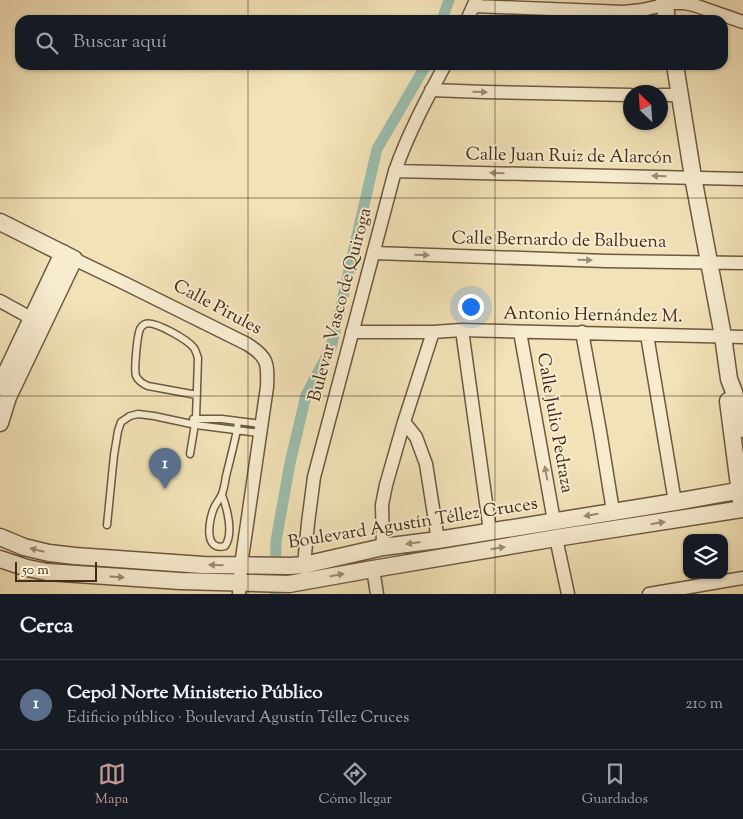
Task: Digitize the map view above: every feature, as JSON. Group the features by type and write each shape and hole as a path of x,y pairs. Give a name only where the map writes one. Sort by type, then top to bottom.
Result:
{"street":[{"path":"469,15 475,3 624,12 665,9 674,3 684,3 723,15"},
{"path":"728,17 743,22"},
{"name":"Bulevar Vasco de Quiroga","path":"297,565 308,523 314,476 395,171 404,144 442,70"},
{"path":"676,70 729,379 743,429"},
{"path":"431,90 623,95"},
{"path":"668,95 680,95"},
{"name":"Calle Juan Ruiz de Alarcón","path":"395,171 743,179"},
{"name":"Calle Pirules","path":"0,222 256,350 266,362 267,387 239,588"},
{"name":"Calle Bernardo de Balbuena","path":"374,253 606,261 743,263"},
{"path":"0,386 32,318 69,256"},
{"path":"0,423 8,397 69,256"},
{"path":"0,302 32,318"},
{"path":"462,330 490,531"},
{"name":"Antonio Hernández M.","path":"352,332 462,330 743,337"},
{"path":"383,547 382,505 386,486 433,332"},
{"name":"Calle Julio Pedraza","path":"520,332 554,521"},
{"path":"582,332 613,511"},
{"path":"647,335 675,502"},
{"path":"729,379 727,388 728,404 743,510"},
{"path":"404,422 416,437 426,464 438,540"},
{"name":"Boulevard Agustín Téllez Cruces","path":"0,537 24,547 49,553 203,565 297,565 383,547 438,540 741,490"},
{"name":"Boulevard Agustín Téllez Cruces","path":"0,559 47,572 170,580 239,588 262,584 296,587 373,569 556,538 743,510"},
{"path":"556,538 568,594"},
{"path":"373,569 377,594"},
{"path":"649,594 743,578"}],"lane":[{"path":"190,454 196,422 197,395 198,358 194,348 186,341 154,324 148,323 143,325 140,330 134,368 136,376 141,383 197,395"},
{"path":"107,525 118,431 122,422 130,416 138,414 154,416 237,430 260,429"},
{"path":"196,422 222,419 238,421 260,429"},
{"path":"222,495 229,523 229,539 225,546 220,547 214,545 211,541 209,527 214,507 222,495 238,421"}],"waterway":[{"path":"444,15 449,0"},
{"path":"275,594 276,541 290,463 306,395 331,348 377,149 423,70"}],"place":[{"name":"Cepol Norte Ministerio Público","path":"165,489"}]}
